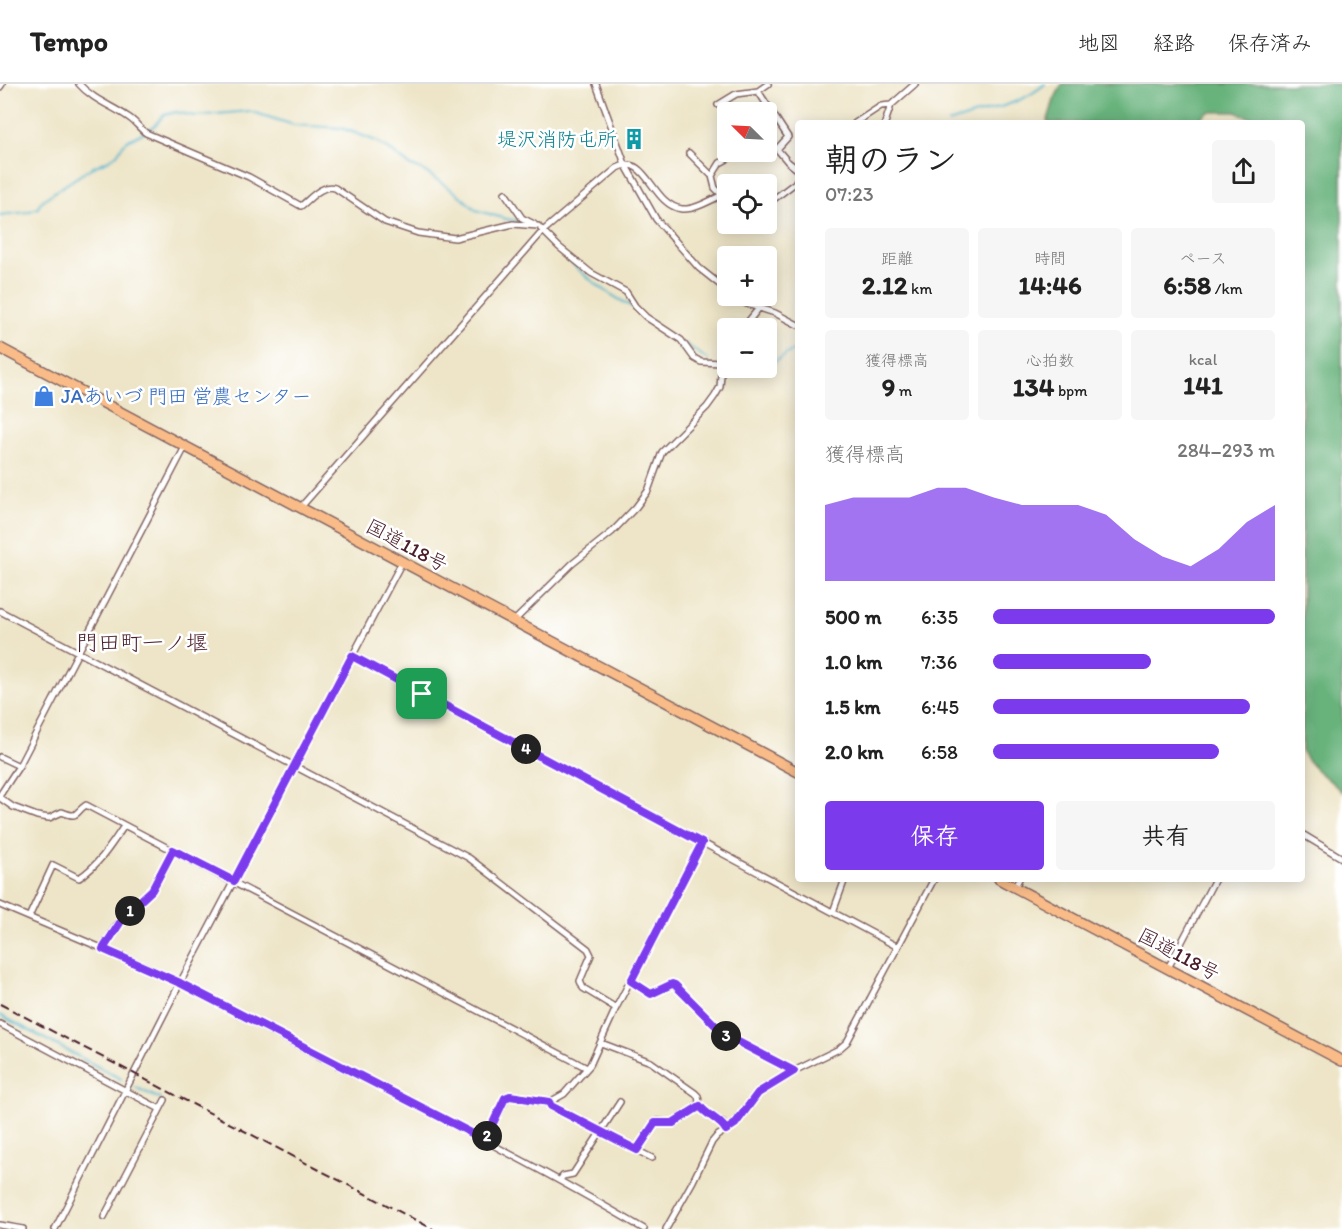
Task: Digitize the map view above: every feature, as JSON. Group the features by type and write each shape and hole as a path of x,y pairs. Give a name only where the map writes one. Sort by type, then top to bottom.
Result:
{"highway":[{"name":"国道118号","path":"0,348 795,770"},
{"name":"国道118号","path":"1017,883 1168,968 1342,1061"}],"street":[{"path":"79,84 85,91 131,119 138,128 146,133 249,177 301,206 329,186 385,222 418,233 455,238 513,224 540,228"},
{"path":"596,84 625,164 656,219 699,268 717,282"},
{"path":"723,102 736,94 758,91 768,84"},
{"path":"886,120 891,105 915,84"},
{"path":"758,91 788,137 777,149 795,169"},
{"path":"860,120 881,106 891,105"},
{"path":"689,153 712,176 717,190"},
{"path":"712,176 722,162"},
{"path":"300,508 540,228 618,168 625,164 632,164 639,168 661,198 684,209 717,197"},
{"path":"777,197 795,183"},
{"path":"505,193 522,218 540,228 591,273 626,292 634,306 646,317 681,340 694,358 701,362 717,363"},
{"path":"753,306 775,313 795,323"},
{"path":"751,318 759,308"},
{"path":"514,621 572,564 612,532 636,507 648,491 662,452 708,407 720,387 721,378"},
{"path":"185,447 19,766 0,797 25,812 49,818 62,812 72,816 76,815 86,805 587,1068"},
{"path":"55,1229 180,983 402,562"},
{"path":"0,611 470,858 588,949 591,955 580,984 582,988 616,1008"},
{"path":"352,656 898,947"},
{"path":"0,757 19,766"},
{"path":"29,917 53,865 79,878 113,844 124,826"},
{"path":"1305,836 1342,858"},
{"path":"485,1140 508,1096 549,1102 564,1094 587,1068 702,843"},
{"path":"103,949 125,915 152,890 173,850"},
{"path":"833,912 845,882"},
{"path":"666,1229 712,1142 735,1124 758,1093 794,1071 842,1048 847,1042 932,882"},
{"path":"1168,968 1213,882"},
{"path":"0,906 180,983 560,1179 644,1229"},
{"path":"631,981 651,994 672,984 675,985 725,1035 794,1071"},
{"path":"0,1024 160,1108"},
{"path":"601,1043 661,1068 695,1093 705,1113 723,1124 726,1130"},
{"path":"104,1217 165,1100"},
{"path":"549,1102 551,1106 652,1158"},
{"path":"560,1179 573,1174 620,1102"},
{"path":"637,1150 655,1123 673,1123 700,1106"},
{"path":"0,1225 23,1229"}],"green space":[{"path":"1062,84 1342,84 1342,792 1315,769 1305,756 1305,120 1257,120 1236,112 1209,112 1198,120 1048,120"}],"waterway":[{"path":"958,120 1011,103 1045,84"},
{"path":"0,215 27,212 38,208 47,197 91,168 109,160 117,154 125,142 152,128 164,115 176,112 195,116 249,111 294,125 341,128 376,141 409,165 424,171 458,194 476,210 525,222"},
{"path":"559,250 594,282 635,308"},
{"path":"686,344 708,360"},
{"path":"777,360 795,349"},
{"path":"0,1015 121,1079"},
{"path":"135,1087 160,1099"}],"railway":[{"path":"0,1004 433,1229"}],"place":[{"name":"堤沢消防屯所","path":"634,139"},
{"name":"JAあいづ 門田 営農センター","path":"44,396"}],"district":[{"name":"門田町一ノ堰","path":"142,642"}],"route":[{"path":"352,656 422,694 702,843 631,981 651,994 672,984 675,985 725,1035 794,1071 758,1093 735,1124 726,1130 723,1124 705,1113 700,1106 673,1123 658,1121 655,1123 637,1150 551,1106 549,1102 508,1096 485,1140 180,983 103,949 125,915 152,890 173,850 234,881 352,656"}]}
